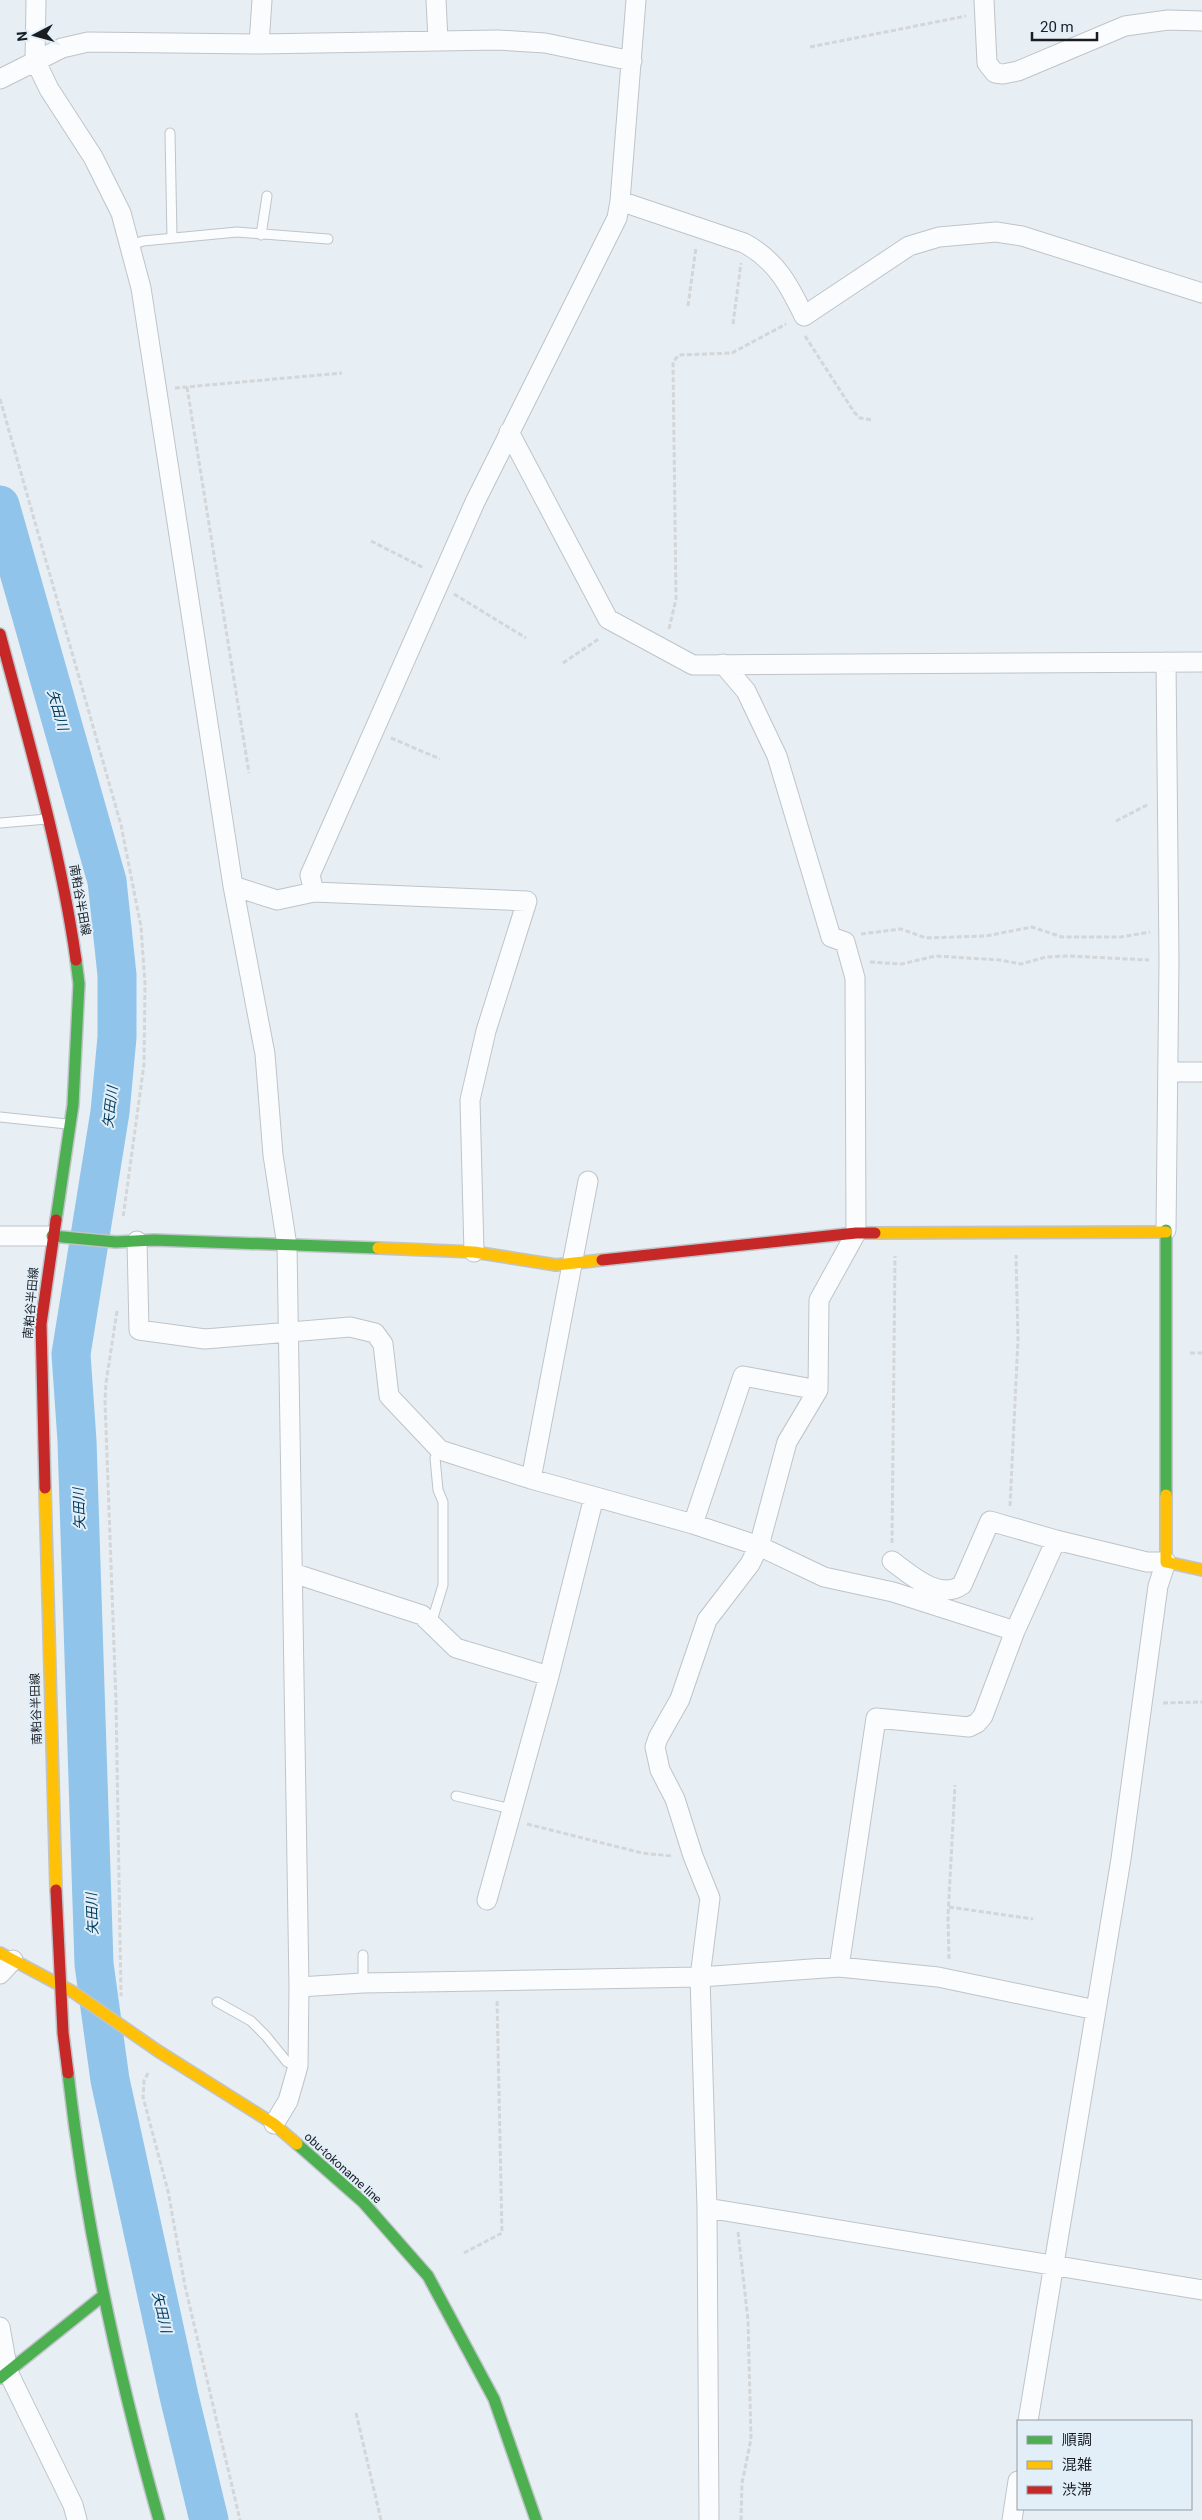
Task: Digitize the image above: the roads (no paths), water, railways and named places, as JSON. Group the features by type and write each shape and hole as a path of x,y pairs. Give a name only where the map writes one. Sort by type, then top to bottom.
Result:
{"main road":[{"name":"南粕谷半田線","path":"0,634 50,818 67,896 80,984 73,1104 56,1237 41,1324 59,1985 74,2130 104,2296 131,2421 159,2520"},
{"path":"56,1237 125,1242 474,1252 556,1266 856,1233 1166,1231 1166,1562 1202,1570"},
{"name":"obu-tokoname line","path":"7,1957 73,1992 158,2051 274,2124 363,2202 428,2276 494,2399 536,2520"},
{"path":"4,2375 104,2296"}],"street":[{"path":"36,0 35,60 49,89 93,157 121,213 141,288 233,886 265,1054 273,1155 288,1246 299,1987 298,2066 288,2100 274,2124"},
{"path":"259,44 262,0"},
{"path":"436,0 438,40"},
{"path":"314,892 310,875 440,581 509,432 617,218 620,201 636,0"},
{"path":"984,6 987,63 995,73 1003,74 1018,71 1125,26 1168,20 1202,21"},
{"path":"0,79 62,48 88,42 259,44 438,40 545,43 632,61"},
{"path":"620,201 744,243 760,252 774,264 788,283 800,318 909,246 939,237 996,232 1022,236 1202,293"},
{"path":"509,432 608,620 665,652 694,665 1202,662"},
{"path":"1166,662 1169,929 1166,1231"},
{"path":"710,2520 706,2208 700,1978 710,1898 692,1856 675,1799 660,1770 655,1747 680,1699 707,1620 750,1564 759,1546 787,1442 818,1390 819,1300 856,1233 855,978 853,963 845,942 831,937 777,756 746,691 723,664"},
{"path":"233,886 277,900 314,892 527,901 486,1031 470,1100 474,1252"},
{"path":"1169,1072 1202,1072"},
{"path":"531,1479 574,1263 588,1181"},
{"path":"0,1236 56,1237"},
{"path":"125,1242 139,1330 205,1339 350,1327 375,1333 383,1344 389,1396 440,1450 531,1479 693,1524 759,1546 824,1577 893,1592 1015,1631"},
{"path":"693,1524 743,1376 818,1390"},
{"path":"487,1900 549,1676 594,1497"},
{"path":"892,1561 920,1582 943,1591 954,1591 962,1586 990,1521 1056,1540 1148,1562 1166,1562 1158,1586 1121,1859 1028,2420"},
{"path":"839,1967 876,1718 968,1727 977,1723 983,1716 1015,1631 1056,1540"},
{"path":"293,1573 422,1615 456,1648 549,1676"},
{"path":"0,1974 7,1957"},
{"path":"299,1987 364,1983 700,1978 839,1967 948,1979 1096,2010"},
{"path":"706,2208 1053,2267 1202,2290"},
{"path":"0,2327 4,2375 73,2505 77,2520"},
{"path":"1012,2520 1017,2488"}],"lane":[{"path":"170,133 172,238"},
{"path":"261,234 267,196"},
{"path":"129,246 143,241 237,232 328,239"},
{"path":"0,824 50,818"},
{"path":"0,1118 70,1125"},
{"path":"431,1624 443,1585 443,1502 438,1490 435,1458 440,1450"},
{"path":"456,1796 511,1814"},
{"path":"363,1955 364,1983"},
{"path":"218,2002 251,2022 266,2036 287,2062 298,2066"}],"waterway":[{"name":"矢田川","path":"0,505 107,881 117,975 117,1037 110,1112 71,1354 77,1441 94,1964 110,2080 179,2396 209,2520"}]}
